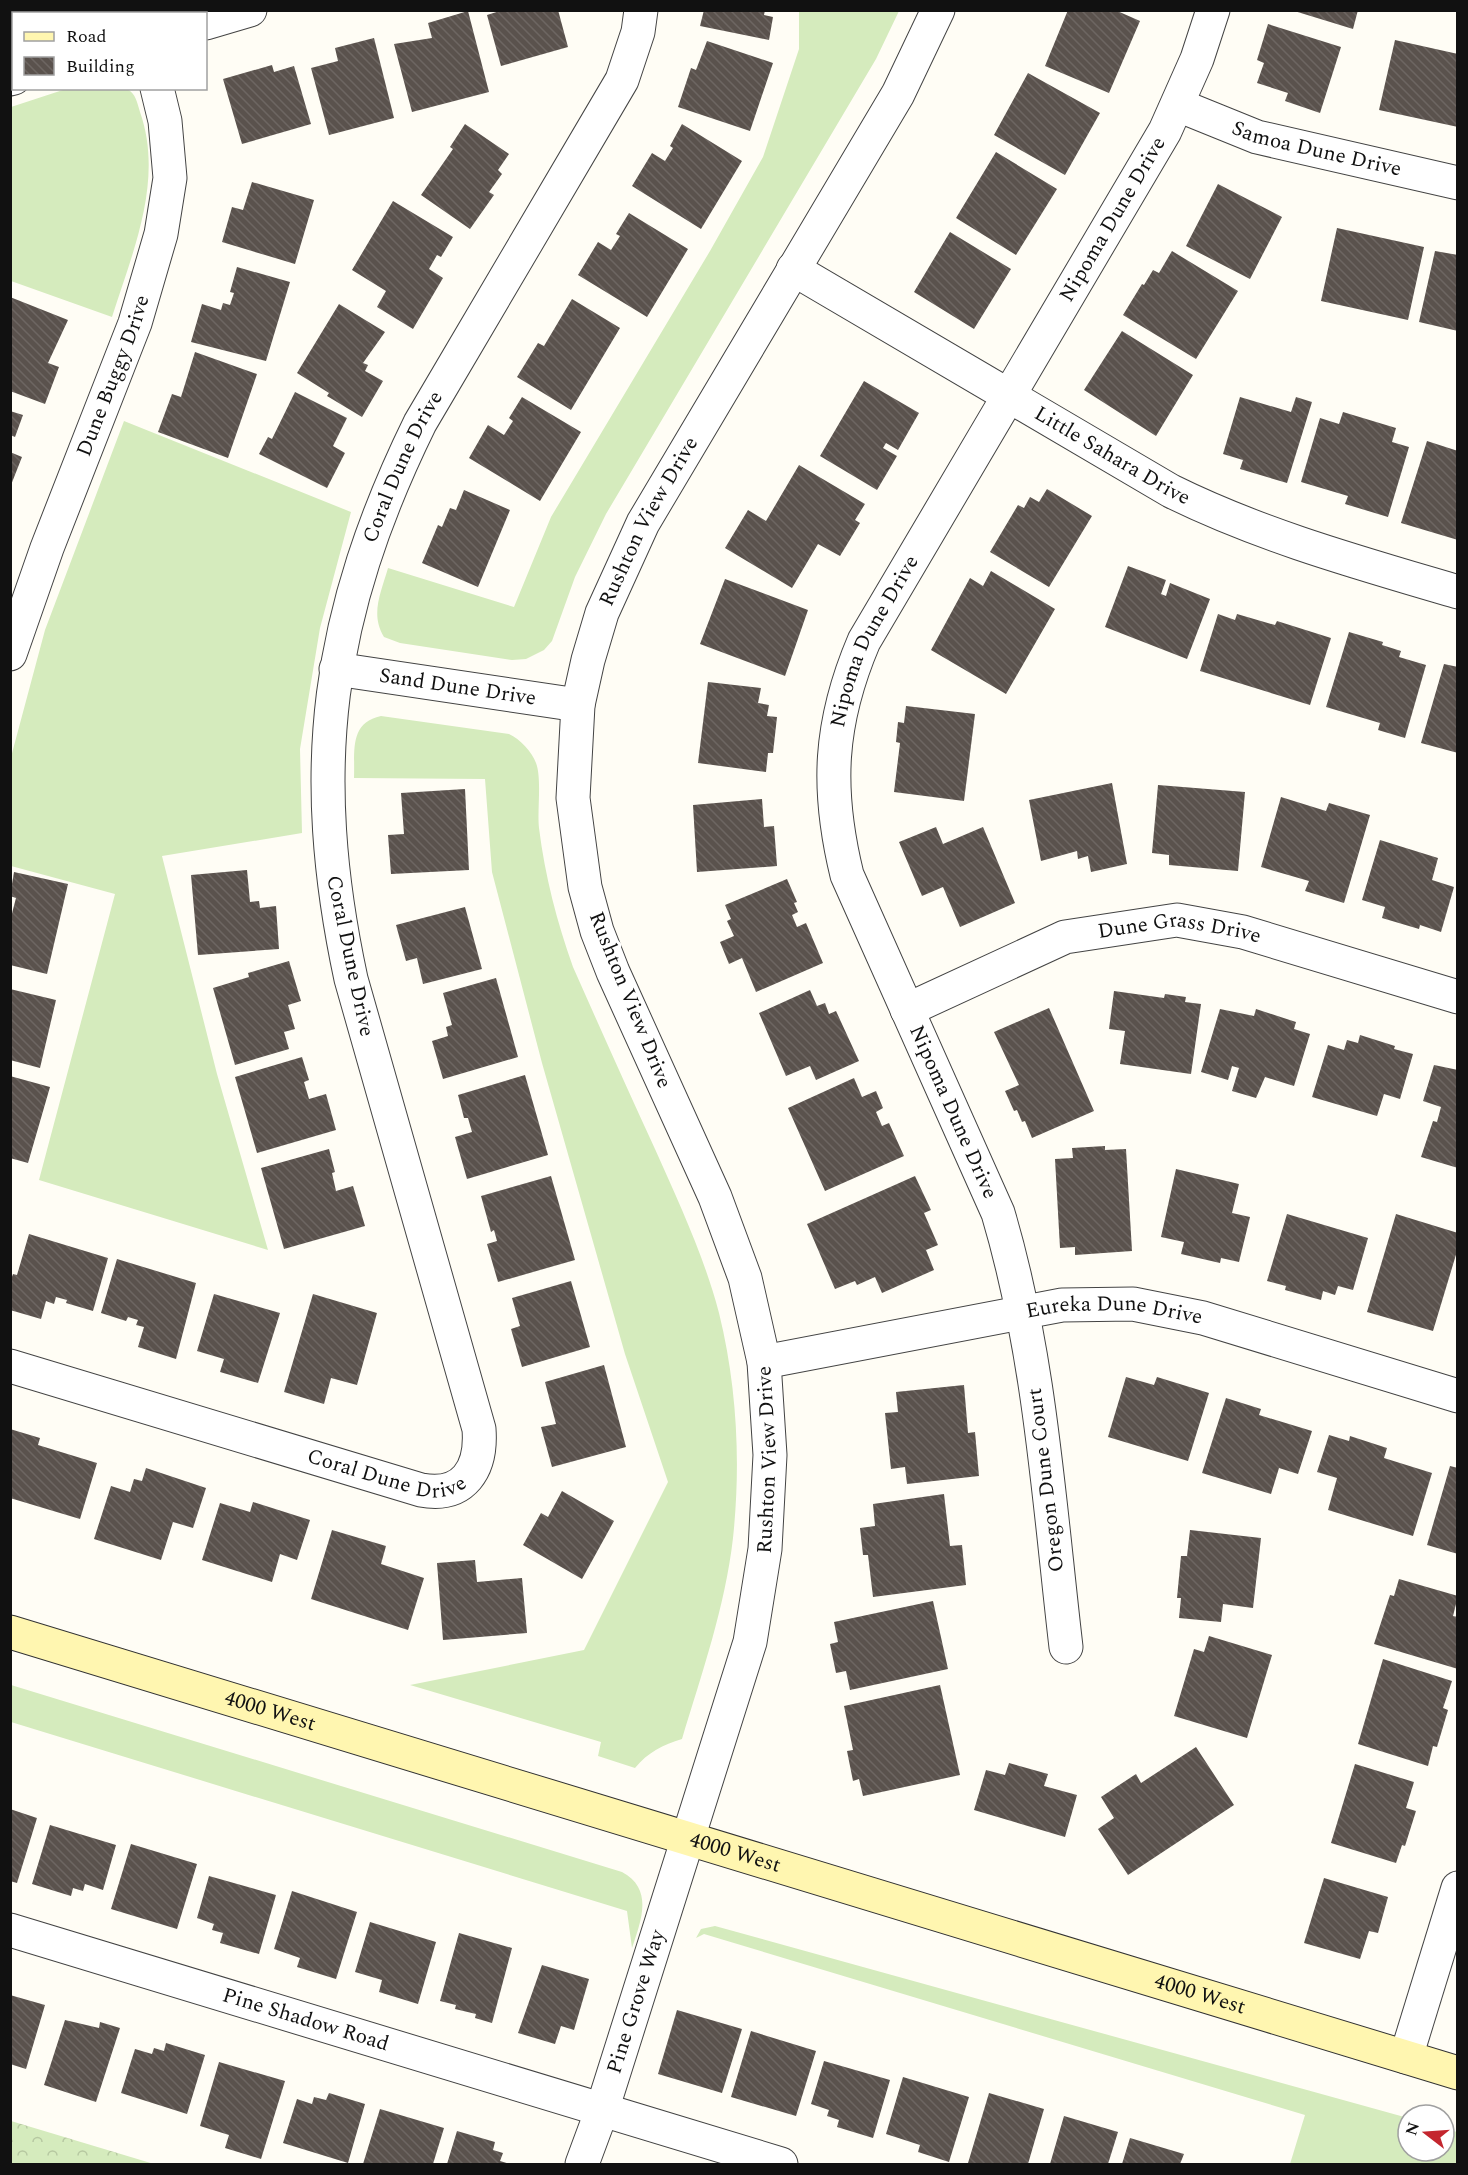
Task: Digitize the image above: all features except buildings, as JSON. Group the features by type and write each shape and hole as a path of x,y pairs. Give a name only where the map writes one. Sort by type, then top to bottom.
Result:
{"main road":[{"name":"4000 West","path":"10,1632 1458,2073"}],"street":[{"path":"207,23 250,10"},
{"name":"Coral Dune Drive","path":"10,1366 421,1490 432,1492 454,1488 464,1483 472,1471 480,1444 479,1429 351,979 338,918 329,856 326,794 328,732 336,669 355,584 391,482 420,423 622,80 638,32 641,10"},
{"name":"Rushton View Drive","path":"688,1838 750,1642 759,1596 766,1538 770,1455 764,1362 748,1288 732,1237 597,931 585,887 573,798 578,705 599,623 621,567 643,523 898,94 938,10"},
{"name":"Nipoma Dune Drive","path":"1023,1314 998,1213 862,913 847,875 837,835 832,794 833,753 838,715 849,677 864,641 1010,396 1178,105 1213,10"},
{"name":"Dune Buggy Drive","path":"10,654 47,548 135,323 161,234 167,206 170,168 165,121 157,90"},
{"name":"Samoa Dune Drive","path":"1178,105 1257,137 1458,183"},
{"name":"Little Sahara Drive","path":"793,269 1171,490 1235,521 1301,545 1458,592"},
{"name":"Sand Dune Drive","path":"336,669 578,705"},
{"name":"Dune Grass Drive","path":"907,1010 1065,937 1177,920 1243,932 1458,997"},
{"name":"Eureka Dune Drive","path":"764,1362 1062,1305 1133,1304 1168,1310 1458,1396"},
{"name":"Oregon Dune Court","path":"1023,1314 1030,1348 1066,1647"},
{"name":"Pine Grove Way","path":"582,2164 602,2110 663,1908 688,1838"},
{"path":"1406,2057 1458,1888"},
{"name":"Pine Shadow Road","path":"10,1930 781,2164"}],"green space":[{"path":"799,11 899,11 876,59 606,514 575,577 552,641 544,650 526,659 512,660 400,643 384,637 377,612 388,568 514,607 551,517 710,251 763,157 799,49"},
{"path":"63,90 128,90 136,99 147,138 149,163 147,189 136,241 112,317 11,281 11,107"},
{"path":"124,421 351,512 320,628 300,749 302,833 162,856 217,1074 268,1250 39,1180 115,894 11,866 11,757 45,630"},
{"path":"381,716 509,734 529,750 539,777 539,821 545,864 552,899 567,950 690,1230 719,1313 730,1368 736,1425 737,1481 729,1564 712,1640 682,1739 656,1750 635,1768 598,1756 601,1742 410,1685 584,1650 668,1482 625,1354 542,1063 492,872 485,779 354,778 355,748 359,732 363,725"},
{"path":"11,1685 622,1872 632,1879 642,1896 641,1917 632,1948 627,1911 11,1722"},
{"path":"715,1926 1396,2115 1396,2163 1456,2163 1457,2132 1457,2164 1290,2164 1305,2115 704,1934 696,1938 701,1929"},
{"path":"11,2121 154,2164 11,2164"}]}
